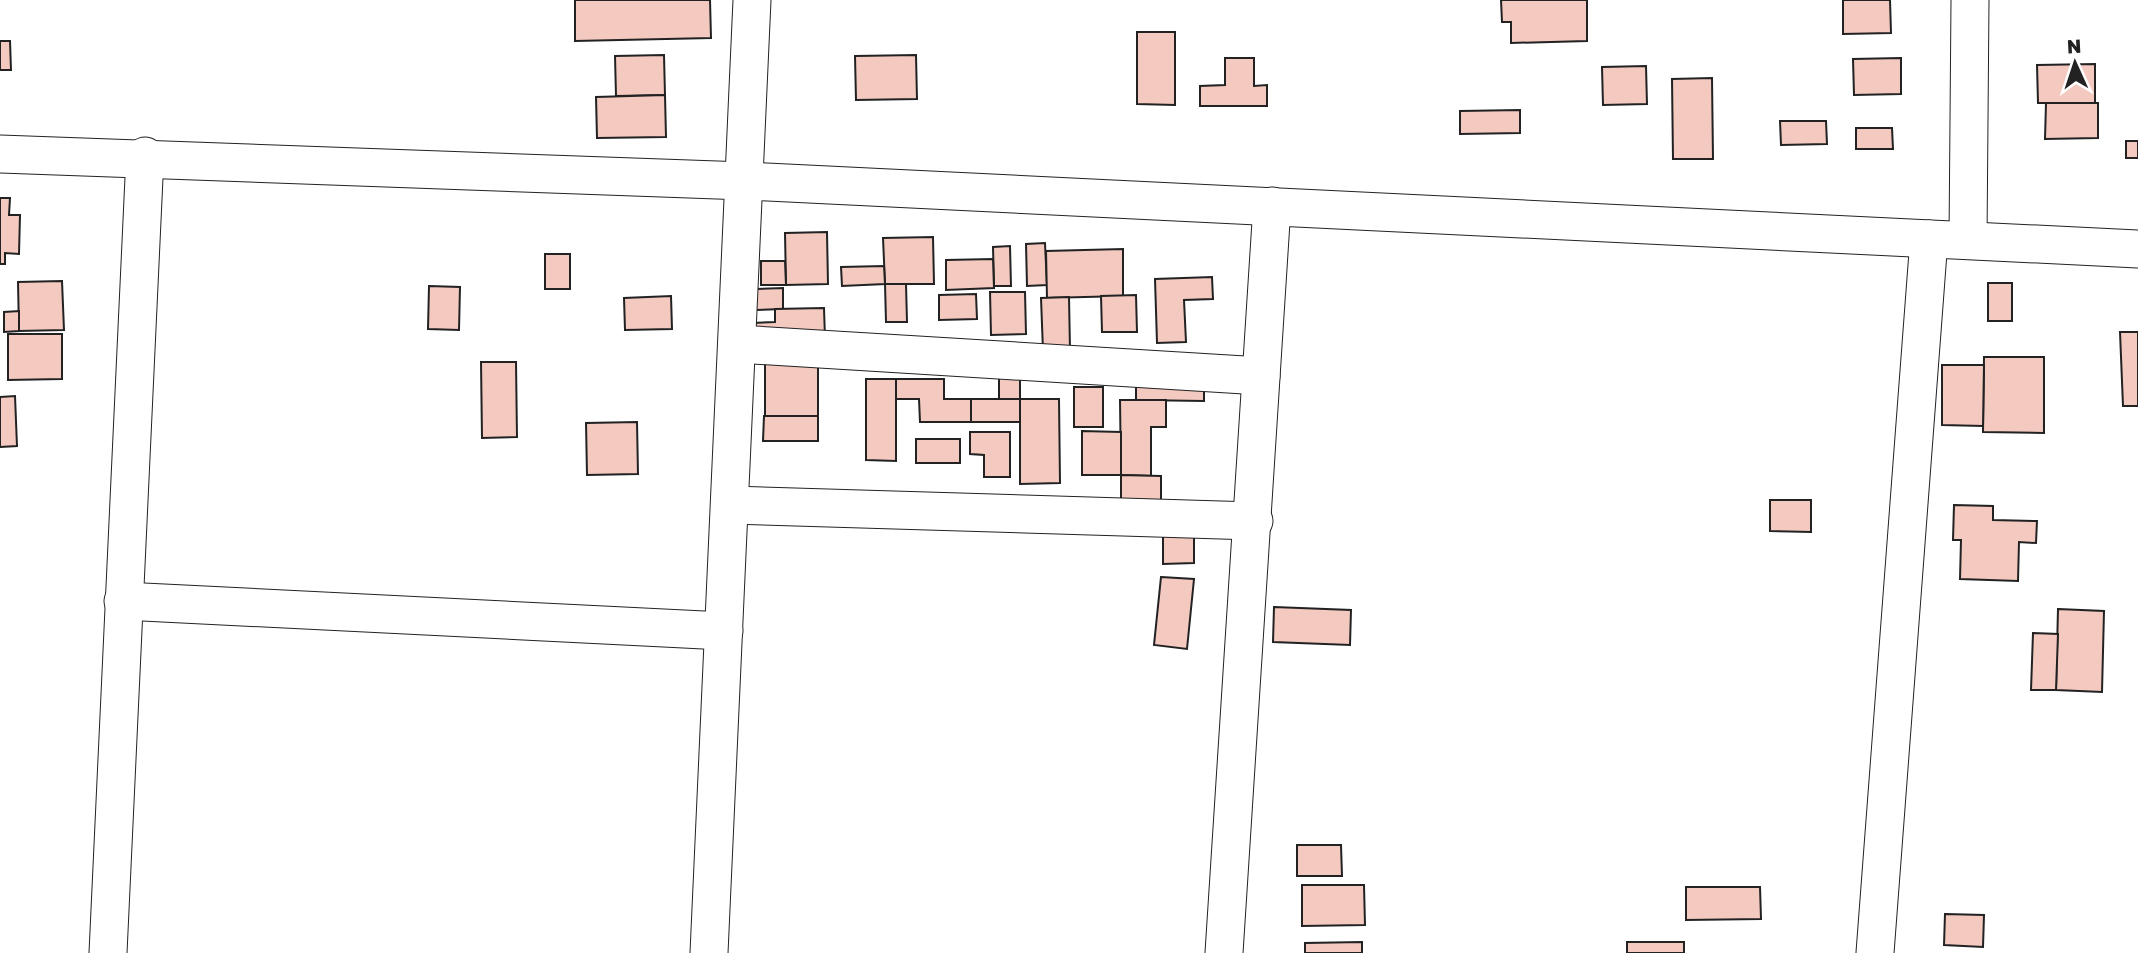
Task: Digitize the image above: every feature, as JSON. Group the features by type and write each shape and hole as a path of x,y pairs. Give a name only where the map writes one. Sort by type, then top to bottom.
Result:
{"street":[{"path":"709,953 752,0"},
{"path":"1968,240 1970,0"},
{"path":"0,154 145,156 745,181 2138,249"},
{"path":"108,953 145,156"},
{"path":"1224,953 1254,521 1272,206"},
{"path":"1875,953 1929,239"},
{"path":"738,344 1261,376"},
{"path":"730,505 1254,521"},
{"path":"123,601 724,631"}],"building":[{"path":"575,0 710,0 711,38 575,41"},
{"path":"1501,0 1587,0 1587,41 1511,43 1511,22 1502,22"},
{"path":"1843,0 1890,0 1891,33 1843,34"},
{"path":"1137,32 1175,32 1175,105 1137,104"},
{"path":"0,41 10,41 11,70 0,70"},
{"path":"664,55 665,95 616,96 615,56"},
{"path":"916,55 917,99 856,100 855,56"},
{"path":"1225,58 1254,58 1254,86 1267,85 1267,106 1200,106 1200,86 1225,85"},
{"path":"1901,58 1901,94 1854,95 1853,59"},
{"path":"2095,64 2095,103 2038,103 2037,65"},
{"path":"1646,66 1647,104 1603,105 1602,67"},
{"path":"1712,78 1713,159 1673,159 1672,79"},
{"path":"665,95 666,137 597,138 596,97"},
{"path":"2046,103 2098,103 2098,138 2045,139"},
{"path":"1520,110 1520,133 1460,134 1460,111"},
{"path":"1780,121 1826,121 1827,144 1781,145"},
{"path":"1856,128 1892,128 1893,149 1856,149"},
{"path":"2126,141 2138,141 2138,158 2126,158"},
{"path":"0,198 10,198 9,215 20,215 19,254 5,253 5,264 0,264"},
{"path":"827,232 828,284 786,285 785,233"},
{"path":"933,237 934,284 885,284 883,238"},
{"path":"1045,243 1047,285 1027,286 1026,244"},
{"path":"1010,246 1011,286 994,286 993,247"},
{"path":"1123,249 1123,296 1047,298 1046,251"},
{"path":"545,254 570,254 570,289 545,289"},
{"path":"993,259 994,288 946,290 946,260"},
{"path":"761,261 785,261 786,285 761,285"},
{"path":"884,266 885,284 842,286 841,267"},
{"path":"1212,277 1213,299 1184,300 1186,342 1157,343 1155,279"},
{"path":"62,281 64,330 19,331 18,282"},
{"path":"1988,283 2012,283 2012,321 1988,321"},
{"path":"885,284 906,284 907,322 886,322"},
{"path":"429,286 460,287 459,330 428,329"},
{"path":"783,288 783,309 756,310 755,289"},
{"path":"990,292 1025,292 1026,334 991,335"},
{"path":"976,294 977,319 939,320 939,295"},
{"path":"1136,295 1137,332 1102,332 1101,296"},
{"path":"671,296 672,329 625,330 624,298"},
{"path":"1069,297 1070,350 1043,351 1041,298"},
{"path":"824,308 825,338 751,340 751,323 775,322 775,309"},
{"path":"19,311 19,331 4,332 4,312"},
{"path":"2120,332 2138,332 2138,406 2123,406"},
{"path":"8,334 62,334 62,379 8,380"},
{"path":"1984,357 2044,357 2044,433 1983,432"},
{"path":"481,362 516,362 517,437 482,438"},
{"path":"765,364 818,364 818,416 765,416"},
{"path":"1942,365 1984,365 1983,426 1942,425"},
{"path":"999,370 1020,370 1020,399 999,399"},
{"path":"866,379 896,379 896,461 866,460"},
{"path":"896,379 944,379 944,399 971,399 971,422 920,422 919,399 896,399"},
{"path":"1136,381 1204,381 1204,401 1136,400"},
{"path":"1074,387 1103,387 1103,427 1074,427"},
{"path":"15,396 17,446 0,447 0,397"},
{"path":"971,399 1020,399 1021,422 971,422"},
{"path":"1020,399 1059,399 1060,483 1020,484"},
{"path":"1120,400 1166,400 1166,427 1151,427 1151,476 1121,475"},
{"path":"764,416 818,416 818,441 763,441"},
{"path":"637,422 638,474 587,475 586,423"},
{"path":"1082,431 1121,432 1121,475 1082,475"},
{"path":"970,432 1010,432 1010,477 984,477 984,455 970,454"},
{"path":"916,439 960,439 960,463 916,463"},
{"path":"1121,475 1161,476 1161,508 1121,509"},
{"path":"1770,500 1811,500 1811,532 1770,531"},
{"path":"1954,505 1993,506 1993,520 2037,521 2036,543 2019,542 2018,581 1960,579 1961,540 1953,540"},
{"path":"1163,529 1194,529 1194,563 1163,564"},
{"path":"1161,577 1194,579 1187,649 1154,645"},
{"path":"1274,607 1351,610 1350,645 1273,642"},
{"path":"2058,609 2104,611 2102,692 2056,690"},
{"path":"2033,633 2058,634 2056,690 2031,690"},
{"path":"1297,845 1341,845 1342,876 1297,876"},
{"path":"1302,885 1364,885 1365,925 1302,926"},
{"path":"1686,887 1760,887 1761,919 1686,920"},
{"path":"1945,914 1984,915 1983,947 1944,945"},
{"path":"1362,942 1362,953 1305,953 1305,943"},
{"path":"1627,942 1684,942 1684,953 1627,953"}]}
